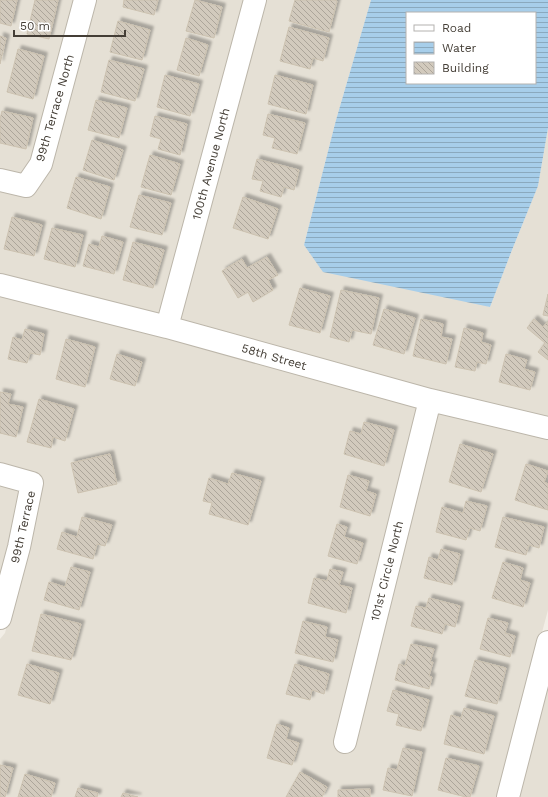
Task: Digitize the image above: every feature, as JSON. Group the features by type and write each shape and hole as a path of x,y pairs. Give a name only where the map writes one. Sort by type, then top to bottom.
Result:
{"street":[{"name":"99th Terrace North","path":"0,180 26,186 41,164 85,0"},
{"name":"100th Avenue North","path":"167,327 255,0"},
{"name":"58th Street","path":"0,285 167,327 430,400 548,428"},
{"name":"101st Circle North","path":"344,742 430,400"},
{"name":"99th Terrace","path":"0,474 32,483 19,547 0,618"},
{"path":"508,797 548,642"}],"shaded area":[{"path":"0,0 76,0 33,161 22,177 0,171"},
{"path":"94,0 246,0 161,318 0,277 0,188 24,194"},
{"path":"264,0 371,0 336,120 304,245 490,307 538,186 548,128 548,420 178,322"},
{"path":"0,293 420,406 335,747 351,751 437,410 548,436 548,610 499,797 0,797 0,639 5,633 27,549 43,478 0,466"},
{"path":"0,482 23,488 0,585"},
{"path":"548,675 548,797 517,797"}],"water":[{"path":"371,0 548,0 548,128 538,186 490,307 323,272 304,245 336,120"}],"building":[{"path":"0,0 17,0 11,26 0,23"},
{"path":"35,0 58,0 49,39 27,34"},
{"path":"124,0 158,0 154,15 123,7"},
{"path":"195,0 222,7 214,38 186,31"},
{"path":"295,0 337,1 329,32 289,21"},
{"path":"118,21 150,30 142,60 110,52"},
{"path":"289,27 329,38 323,61 313,58 310,69 280,61"},
{"path":"0,36 6,38 0,64"},
{"path":"186,38 208,45 199,76 177,70"},
{"path":"18,49 44,56 33,99 7,92"},
{"path":"109,60 144,69 135,101 101,92"},
{"path":"165,75 199,84 190,116 157,107"},
{"path":"275,75 313,85 306,114 268,104"},
{"path":"96,100 127,108 119,138 88,130"},
{"path":"2,111 33,118 26,149 0,143 0,119"},
{"path":"268,114 305,123 297,154 272,148 275,138 263,135"},
{"path":"155,116 187,124 180,155 158,149 161,139 150,136"},
{"path":"92,140 123,150 114,180 83,170"},
{"path":"150,155 180,164 171,195 141,187"},
{"path":"257,159 299,170 294,190 284,187 281,197 260,191 263,181 252,179"},
{"path":"76,177 110,187 101,219 67,208"},
{"path":"139,195 171,203 162,235 130,227"},
{"path":"243,197 278,209 268,239 233,228"},
{"path":"12,217 42,225 34,256 4,249"},
{"path":"52,228 83,235 75,267 44,259"},
{"path":"102,236 123,242 114,274 83,266 89,244 99,247"},
{"path":"133,242 164,250 153,288 123,280"},
{"path":"267,257 278,275 268,280 273,290 253,302 248,292 238,298 222,271 242,259 247,268"},
{"path":"300,288 330,296 320,333 289,325"},
{"path":"341,290 379,298 371,334 352,330 349,342 330,337"},
{"path":"548,294 548,316 543,315"},
{"path":"384,309 415,318 404,354 373,345"},
{"path":"421,319 443,324 441,337 452,339 446,364 413,356"},
{"path":"534,319 543,327 548,321 548,360 538,352 545,343 527,328"},
{"path":"464,328 483,333 481,342 491,345 486,364 477,362 475,371 455,367"},
{"path":"25,329 44,334 40,355 30,353 27,363 8,359 13,337 22,340"},
{"path":"66,339 95,347 85,387 56,379"},
{"path":"117,354 142,362 135,386 110,379"},
{"path":"506,354 527,360 524,369 535,372 530,390 499,382"},
{"path":"0,392 11,394 8,404 23,407 16,437 0,433"},
{"path":"39,399 74,409 65,441 53,437 51,448 27,442"},
{"path":"364,422 394,430 384,466 344,454 350,431 361,434"},
{"path":"460,444 493,454 481,492 449,482"},
{"path":"110,454 117,484 78,493 71,463"},
{"path":"526,464 548,471 544,482 548,484 548,510 515,500"},
{"path":"232,473 261,481 248,525 209,514 212,503 203,501 209,478 228,484"},
{"path":"348,475 369,481 366,491 376,494 370,516 340,507"},
{"path":"466,501 487,506 480,531 470,528 466,540 436,532 442,507 463,513"},
{"path":"82,517 112,525 105,546 97,544 93,559 57,549 62,532 77,537"},
{"path":"503,517 544,527 539,548 529,545 526,555 495,547"},
{"path":"337,524 347,527 344,537 363,543 357,564 328,556"},
{"path":"441,549 460,554 452,585 424,578 429,557 438,560"},
{"path":"503,562 523,568 520,580 530,583 523,607 492,598"},
{"path":"71,567 90,572 79,610 44,600 49,582 65,587"},
{"path":"330,569 343,572 339,585 352,588 346,613 308,603 314,578 327,581"},
{"path":"429,598 460,606 455,627 445,624 442,634 411,626 416,606 426,608"},
{"path":"41,614 81,624 71,660 32,651"},
{"path":"488,618 508,623 505,633 515,636 510,657 480,649"},
{"path":"303,621 327,627 325,637 338,640 333,662 295,653"},
{"path":"411,644 434,649 430,662 433,662 429,676 432,677 429,689 395,680 399,664 405,666"},
{"path":"475,660 506,668 497,704 465,696"},
{"path":"27,664 59,673 50,704 18,695"},
{"path":"295,664 329,674 324,694 312,690 310,700 286,694"},
{"path":"393,690 429,700 421,731 396,725 399,714 387,711"},
{"path":"464,708 494,716 484,754 444,744 451,715 461,718"},
{"path":"277,724 289,728 286,739 299,743 292,765 267,758"},
{"path":"403,748 422,752 412,796 383,790 388,768 397,770"},
{"path":"446,758 479,766 470,797 438,790"},
{"path":"0,765 13,768 5,797 0,797"},
{"path":"300,772 327,787 322,797 286,797"},
{"path":"25,774 55,783 51,797 18,797"},
{"path":"78,788 98,793 97,797 75,797"},
{"path":"370,789 370,797 338,797 338,790"},
{"path":"123,793 138,797 121,797"}]}
